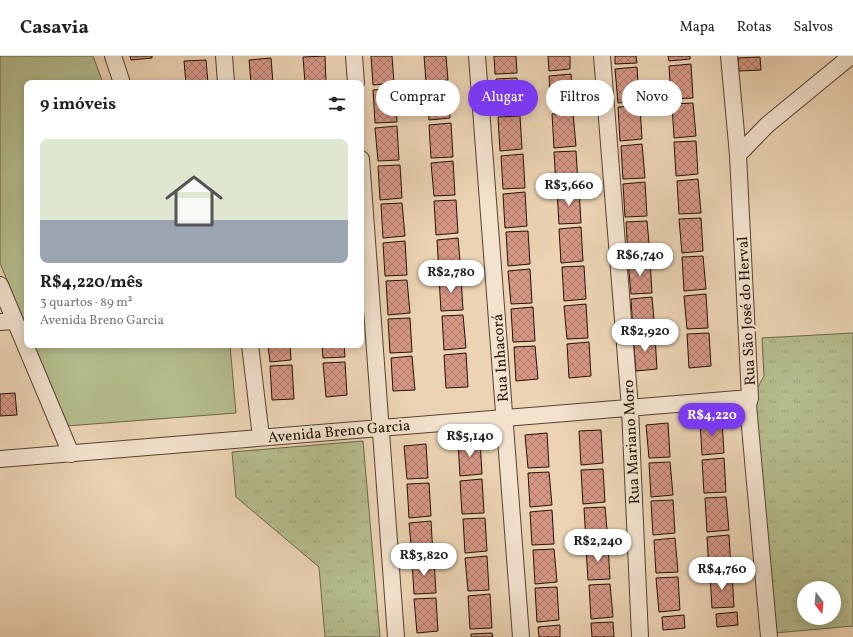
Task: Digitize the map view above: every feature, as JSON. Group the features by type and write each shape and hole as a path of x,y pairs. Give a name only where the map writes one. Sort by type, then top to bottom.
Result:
{"street":[{"path":"113,56 121,80"},
{"path":"224,56 226,80"},
{"path":"354,56 356,80"},
{"name":"Rua Inhacorá","path":"477,56 521,637"},
{"name":"Rua Mariano Moro","path":"602,56 630,408 640,637"},
{"name":"Rua São José do Herval","path":"729,56 738,155 750,398 748,405 769,637"},
{"path":"738,155 767,125 851,56"},
{"path":"364,201 396,637"},
{"path":"0,285 7,322 71,454"},
{"path":"250,348 261,437"},
{"name":"Avenida Breno Garcia","path":"0,458 71,454 380,427 750,398"}],"green space":[{"path":"0,56 93,56 102,80 24,80 24,322 0,263"},
{"path":"853,333 853,626 775,633 754,394 764,376 762,338"},
{"path":"35,348 230,348 236,413 66,426"},
{"path":"363,441 380,637 325,637 319,567 236,497 232,452"}],"building":[{"path":"130,56 152,56 152,58 131,60"},
{"path":"325,56 326,80 305,80 303,57"},
{"path":"371,56 392,56 394,80 376,80 376,85 373,85"},
{"path":"424,56 446,56 448,80 426,80"},
{"path":"494,56 516,56 517,73 495,74"},
{"path":"548,56 570,56 570,69 549,71"},
{"path":"615,56 636,56 637,63 615,64"},
{"path":"668,56 690,56 690,59 669,61"},
{"path":"760,57 761,70 739,71 738,58"},
{"path":"271,58 273,80 251,80 249,60"},
{"path":"206,60 208,80 186,80 184,61"},
{"path":"691,64 693,98 682,98 682,80 670,80 669,66"},
{"path":"637,67 638,80 622,80 622,103 618,103 615,69"},
{"path":"571,74 571,80 549,80 549,76"},
{"path":"517,78 517,80 496,80"},
{"path":"373,90 376,90 376,116 397,116 397,122 375,123"},
{"path":"693,103 696,136 674,138 673,116 682,116 682,104"},
{"path":"618,107 622,107 622,116 641,116 642,139 620,141"},
{"path":"429,116 450,116 450,118 429,120"},
{"path":"520,116 522,149 500,151 498,117"},
{"path":"552,116 573,116 576,146 554,148"},
{"path":"451,123 453,157 431,158 429,125"},
{"path":"397,126 399,160 378,161 375,128"},
{"path":"696,141 698,174 676,176 674,142"},
{"path":"642,144 645,178 623,179 621,146"},
{"path":"576,151 578,184 556,186 554,152"},
{"path":"523,154 525,188 503,189 501,156"},
{"path":"453,161 455,195 434,196 431,163"},
{"path":"400,165 402,198 380,200 378,166"},
{"path":"698,179 701,213 679,214 677,181"},
{"path":"645,182 647,216 625,217 623,184"},
{"path":"579,189 581,223 559,224 557,191"},
{"path":"525,192 527,226 505,228 503,194"},
{"path":"456,200 458,233 436,235 434,201"},
{"path":"402,203 405,236 383,238 381,204"},
{"path":"701,218 703,251 682,253 679,219"},
{"path":"647,221 650,254 628,256 626,222"},
{"path":"581,227 583,261 561,263 559,229"},
{"path":"528,231 530,264 508,266 506,232"},
{"path":"458,238 461,272 439,273 437,240"},
{"path":"405,241 407,275 385,276 383,243"},
{"path":"703,256 706,289 684,291 682,257"},
{"path":"650,259 652,293 631,294 628,261"},
{"path":"584,266 586,299 564,301 562,267"},
{"path":"530,269 532,303 511,304 508,271"},
{"path":"461,276 463,310 441,311 439,278"},
{"path":"407,280 410,313 388,315 386,281"},
{"path":"706,294 708,328 687,329 684,296"},
{"path":"652,297 655,331 633,332 631,299"},
{"path":"586,304 588,338 567,339 564,306"},
{"path":"533,307 535,341 513,342 511,309"},
{"path":"463,315 466,348 444,350 442,316"},
{"path":"410,318 412,352 390,353 388,319"},
{"path":"709,333 711,366 689,368 687,334"},
{"path":"655,336 657,369 636,371 633,337"},
{"path":"589,342 591,376 569,378 567,344"},
{"path":"535,346 538,379 516,381 514,347"},
{"path":"268,348 290,348 291,360 270,362"},
{"path":"322,348 344,348 345,357 323,358"},
{"path":"466,353 468,387 446,388 444,355"},
{"path":"412,356 415,390 393,391 391,358"},
{"path":"345,362 347,395 326,397 323,363"},
{"path":"292,365 294,399 272,400 270,366"},
{"path":"15,393 17,415 0,416 0,394"},
{"path":"722,420 724,453 702,455 700,421"},
{"path":"668,423 670,457 649,458 646,425"},
{"path":"601,430 603,463 581,465 579,431"},
{"path":"547,433 549,467 528,468 525,435"},
{"path":"480,441 482,474 460,476 458,442"},
{"path":"426,444 428,478 407,479 404,446"},
{"path":"724,458 726,492 704,493 702,460"},
{"path":"670,462 673,495 651,497 649,463"},
{"path":"603,469 605,502 583,504 581,470"},
{"path":"549,472 552,505 530,507 528,473"},
{"path":"482,479 484,513 462,514 460,481"},
{"path":"429,483 431,516 409,518 407,484"},
{"path":"726,497 729,530 707,532 705,498"},
{"path":"673,500 675,533 653,535 651,501"},
{"path":"605,507 608,541 586,542 584,508"},
{"path":"552,510 554,544 532,545 530,512"},
{"path":"485,518 487,551 465,553 463,519"},
{"path":"431,521 433,555 412,556 409,523"},
{"path":"729,535 731,569 709,570 707,537"},
{"path":"675,538 678,572 656,573 654,540"},
{"path":"608,545 610,579 588,580 586,547"},
{"path":"554,549 557,582 535,584 533,550"},
{"path":"487,556 489,590 468,591 465,558"},
{"path":"434,559 436,593 414,594 412,561"},
{"path":"732,573 734,607 712,608 710,575"},
{"path":"678,577 680,610 659,612 656,578"},
{"path":"610,584 613,617 591,619 589,585"},
{"path":"557,587 559,620 537,622 535,588"},
{"path":"490,594 492,628 470,629 468,596"},
{"path":"436,598 438,631 417,633 414,599"},
{"path":"737,612 738,625 717,627 716,614"},
{"path":"684,615 685,628 663,630 662,617"},
{"path":"613,622 614,637 592,637 591,623"},
{"path":"560,625 560,637 539,637 538,627"},
{"path":"492,633 493,637 471,637 471,634"}]}
